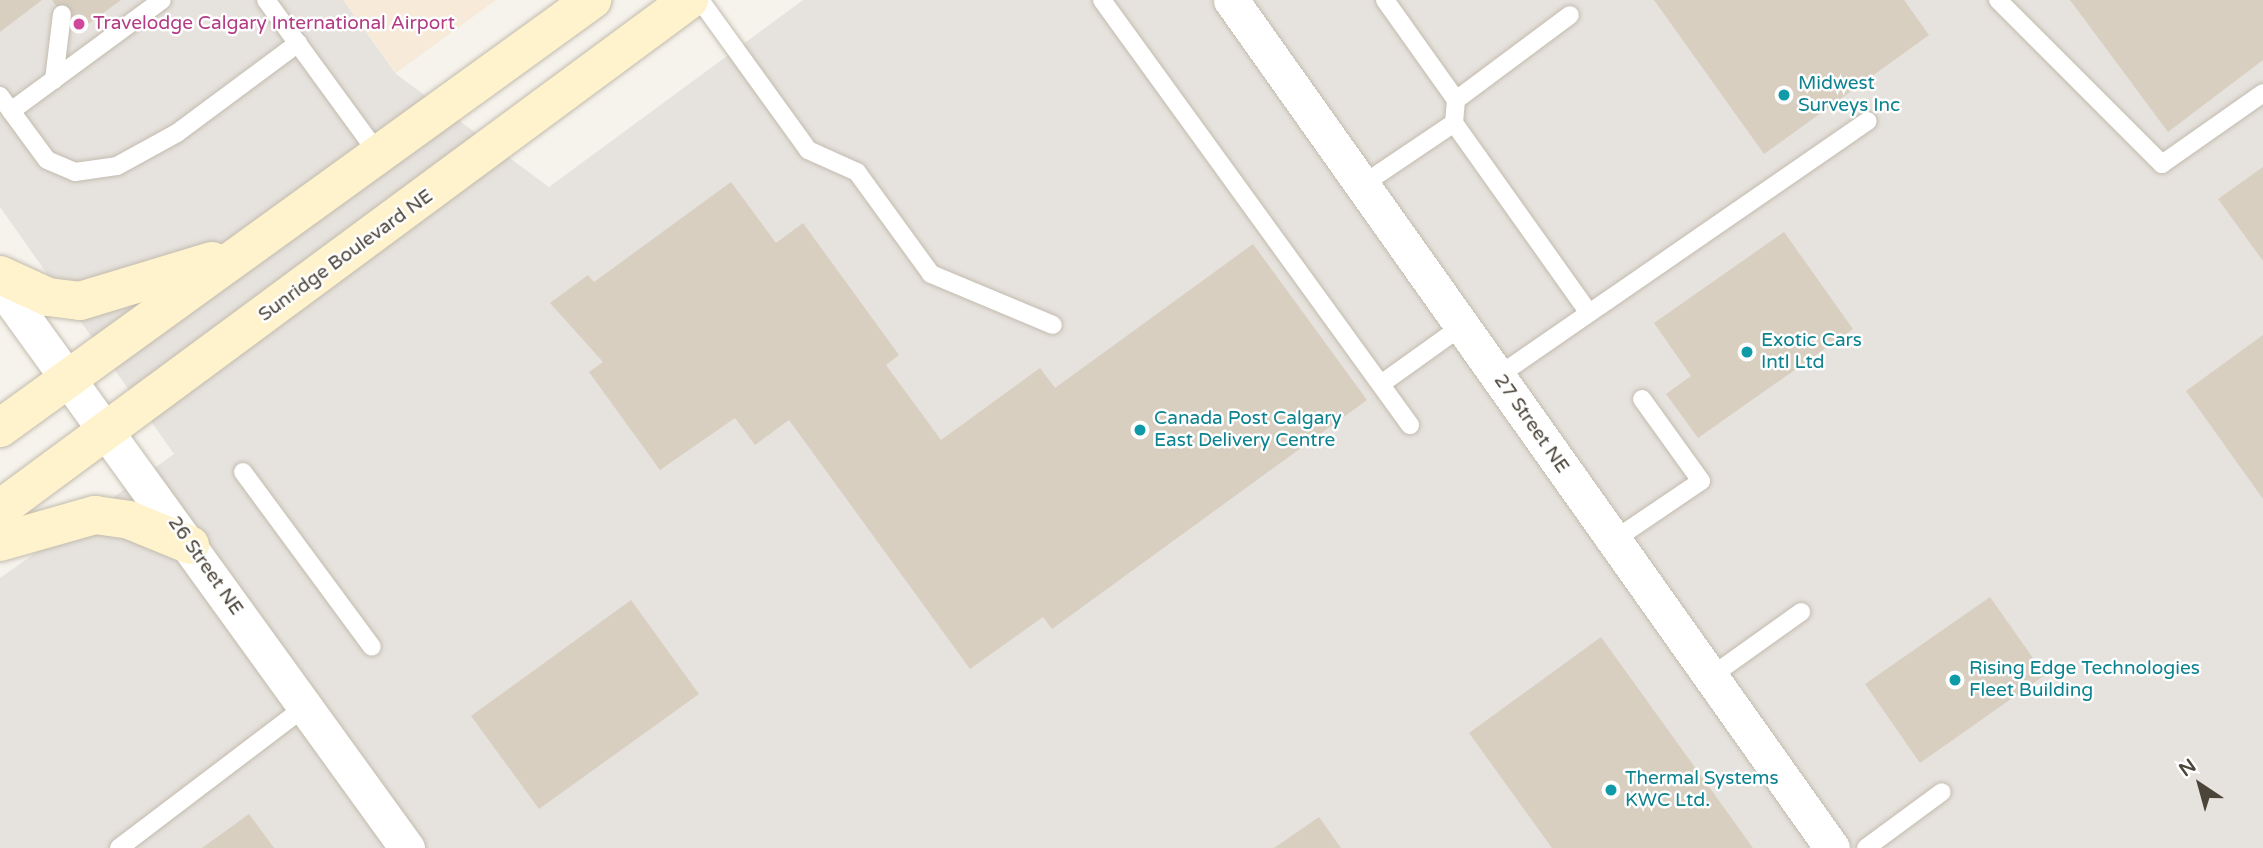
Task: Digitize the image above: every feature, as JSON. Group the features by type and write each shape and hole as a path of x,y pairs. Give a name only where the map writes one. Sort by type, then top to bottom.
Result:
{"street":[{"path":"0,428 592,0"},
{"name":"Sunridge Boulevard NE","path":"0,509 689,0"},
{"name":"27 Street NE","path":"1231,0 1832,848"},
{"path":"0,275 48,297 80,301 247,250"},
{"name":"26 Street NE","path":"0,285 64,380 105,429 191,545 407,848"},
{"path":"0,542 95,515 129,520 191,545"}],"lane":[{"path":"11,111 162,0"},
{"path":"266,0 379,155"},
{"path":"700,0 808,150 857,172 931,274 1053,325"},
{"path":"1102,0 1410,425"},
{"path":"1385,0 1456,100 1454,123 1589,313"},
{"path":"1998,0 2162,164 2263,93"},
{"path":"54,80 62,14"},
{"path":"1456,100 1570,15"},
{"path":"0,96 47,160 75,172 117,166 177,133 299,43"},
{"path":"1498,376 1868,121"},
{"path":"1362,185 1454,123"},
{"path":"1381,384 1462,326"},
{"path":"1614,540 1701,481 1642,400"},
{"path":"243,472 372,647"},
{"path":"1710,677 1801,612"},
{"path":"119,848 305,707"},
{"path":"1866,848 1942,792"}],"shaded area":[{"path":"0,0 343,0 396,74 549,187 803,0 2263,0 2263,848 0,848 0,578 174,454 0,207"},
{"path":"343,0 496,0 396,73"}],"building":[{"name":"Travelodge Calgary International Airport","path":"0,0 42,0 0,32"},
{"name":"Travelodge Calgary International Airport","path":"52,0 121,0 76,33"},
{"name":"Midwest Surveys Inc","path":"1654,0 1904,0 1929,35 1764,154"},
{"path":"2070,0 2263,0 2263,60 2168,132"},
{"path":"2263,167 2263,261 2218,199"},
{"name":"Canada Post Calgary East Delivery Centre","path":"731,182 776,243 803,223 899,355 886,365 941,440 1040,368 1055,388 1253,244 1367,400 1052,629 1043,617 970,669 789,420 755,445 735,418 660,470 589,372 603,362 550,303 588,275 594,282"},
{"name":"Exotic Cars Intl Ltd","path":"1784,232 1853,329 1698,438 1666,394 1691,376 1654,323"},
{"path":"2263,335 2263,499 2186,391"},
{"name":"Rising Edge Technologies Fleet Building","path":"1990,597 2045,675 1920,763 1865,684"},
{"path":"631,600 699,694 539,809 471,716"},
{"name":"Thermal Systems KWC Ltd.","path":"1601,637 1753,848 1552,848 1469,733"},
{"path":"249,814 274,848 202,848"},
{"path":"1319,817 1341,848 1274,848"}],"place":[{"name":"Travelodge Calgary International Airport","path":"79,24"},
{"name":"Midwest Surveys Inc","path":"1784,95"},
{"name":"Exotic Cars Intl Ltd","path":"1747,352"},
{"name":"Canada Post Calgary East Delivery Centre","path":"1140,430"},
{"name":"Rising Edge Technologies Fleet Building","path":"1955,680"},
{"name":"Thermal Systems KWC Ltd.","path":"1611,790"}]}
